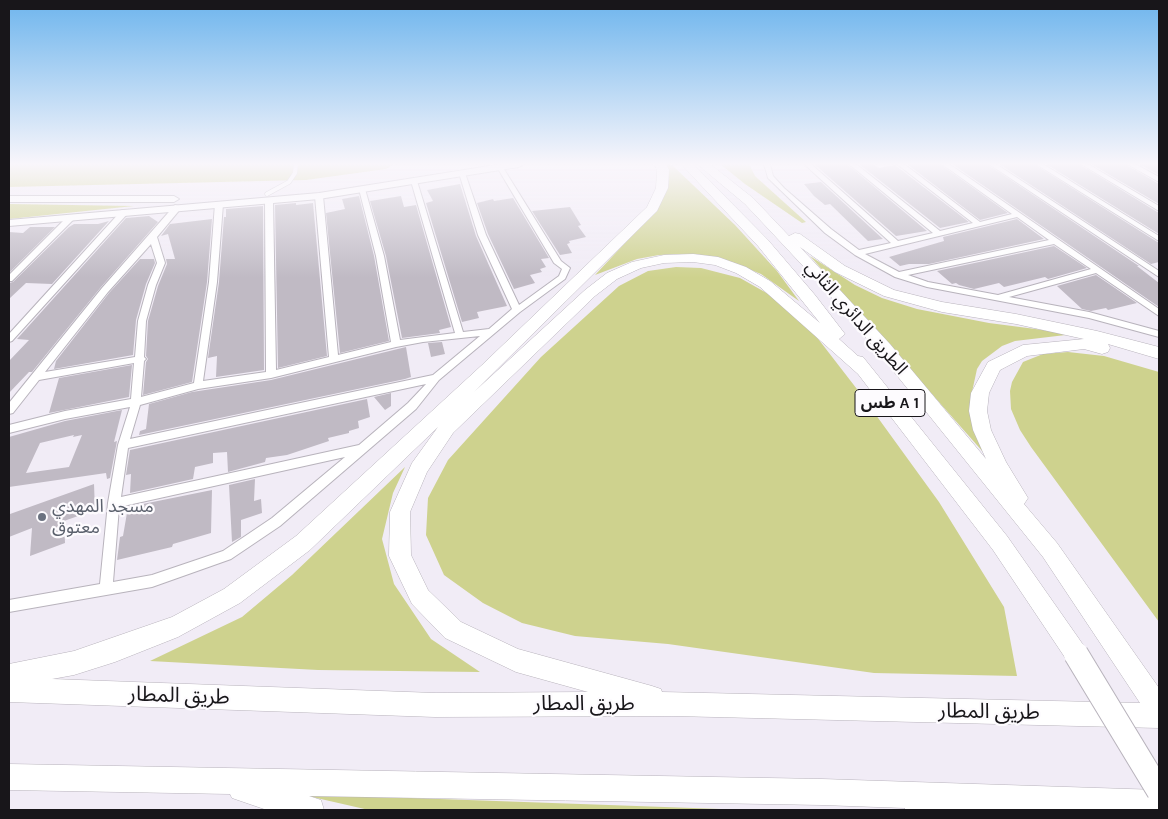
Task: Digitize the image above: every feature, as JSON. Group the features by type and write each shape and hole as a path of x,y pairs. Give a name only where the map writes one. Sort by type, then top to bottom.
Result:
{"highway":[{"path":"9,676 74,663 178,626 232,596 303,544 482,376 631,231 653,208 656,202"},
{"name":"الطريق الدائري الثاني","path":"724,202 763,243 810,298 1028,580 1076,654 1159,791"},
{"name":"الطريق الدائري الثاني","path":"750,202 824,280 884,348 1050,550 1122,652 1159,709"},
{"path":"751,202 824,259 862,281 889,293 942,307 1083,333 1159,353"},
{"path":"674,704 516,660 453,630 420,596 400,556 400,512 418,468 447,428 590,293 612,276 637,265 664,259 693,258 710,260 741,270 765,284 792,305 864,370"},
{"path":"1050,550 1003,472 982,430 978,411 980,393 987,377 994,366 1007,358 1044,347 1064,345 1084,344 1159,363"},
{"name":"طريق المطار","path":"9,690 435,705 674,704 1159,716"},
{"path":"9,777 822,792 1159,804"},
{"path":"221,782 311,810"},
{"path":"918,810 974,798"}],"main road":[{"path":"9,223 231,202"}],"street":[{"path":"268,202 271,375"},
{"path":"320,202 334,360"},
{"path":"364,202 380,256 396,344"},
{"path":"420,202 460,335"},
{"path":"471,202 482,235 517,310"},
{"path":"9,606 152,581 227,555 276,522 412,406 436,378 489,332 562,277 566,268 558,263 525,202"},
{"path":"796,202 828,231 858,254 898,275 927,284 1089,315 1159,334"},
{"path":"850,202 897,244"},
{"path":"900,202 938,233"},
{"path":"950,202 980,225"},
{"path":"1000,202 1159,313"},
{"path":"1050,202 1159,275"},
{"path":"1100,202 1159,239"},
{"path":"1148,202 1159,209"},
{"path":"198,385 213,282 219,204"},
{"path":"9,410 105,290 154,237 178,207"},
{"path":"9,339 125,212"},
{"path":"858,254 1018,215"},
{"path":"9,279 72,217"},
{"path":"106,588 114,503 123,445 136,402 141,359 142,321 152,285 161,264 154,237"},
{"path":"898,275 1056,241"},
{"path":"1000,297 1098,270"},
{"path":"9,429 65,415 136,402 198,385 271,375 396,344 489,332"},
{"path":"34,377 141,359"},
{"path":"123,445 436,378"},
{"path":"114,503 362,448"}],"green space":[{"path":"660,202 711,202 777,271 799,301 761,274 721,258 694,254 659,255 637,259 595,275 656,210"},
{"path":"772,202 784,202 806,222 802,223"},
{"path":"9,204 134,206 9,219"},
{"path":"810,256 855,285 882,298 917,309 989,323 1074,334 1015,341 1002,346 982,361 977,369 972,392 991,461"},
{"path":"676,267 701,268 740,278 795,309 860,393 939,502 1004,607 1017,676 874,673 668,644 575,636 522,623 483,603 444,575 426,535 428,498 448,460 541,357 619,286 648,271"},
{"path":"1068,352 1104,356 1159,372 1159,622 1031,447 1020,430 1011,409 1010,391 1012,382 1023,362 1043,354"},
{"path":"405,467 393,493 382,539 394,584 431,639 480,672 318,670 150,661 242,617 292,575"},
{"path":"299,794 749,810 369,810"}],"building":[{"path":"343,202 361,202 374,256 389,341 340,353 326,213 345,209"},
{"path":"370,202 403,202 404,207 416,205 451,327 439,330 440,333 402,338 386,256"},
{"path":"466,202 476,236 507,306 477,312 479,318 462,322 426,203"},
{"path":"516,202 549,258 541,259 546,267 540,269 542,272 530,275 535,283 514,289 488,234 477,203"},
{"path":"822,202 843,202 883,239 868,241 830,204 825,205"},
{"path":"858,202 893,202 927,231 896,236"},
{"path":"907,202 943,202 969,222 940,228"},
{"path":"957,202 993,202 1008,213 980,220"},
{"path":"1007,202 1044,202 1139,266 1137,266 1159,283 1159,307"},
{"path":"1057,202 1094,202 1159,243 1159,262 1151,264"},
{"path":"1108,202 1141,202 1159,213 1159,234"},
{"path":"296,203 296,205 313,203 327,356 278,368 275,205"},
{"path":"263,206 264,370 216,377 217,356 208,358 219,282 226,209"},
{"path":"570,207 581,225 578,226 586,237 569,241 570,243 567,244 572,253 560,255 532,211"},
{"path":"149,216 158,222 101,287 32,372 29,372 9,393 9,361 29,340 17,339 126,218"},
{"path":"212,219 207,282 192,382 143,395 146,362 148,359 146,356 148,321 158,286 167,264 166,259 175,259 168,234 161,236 170,224"},
{"path":"1017,219 1044,239 929,264 900,266 889,257 944,241 943,237"},
{"path":"109,221 52,284 26,283 9,299 9,283 13,282 69,227 74,224 98,224"},
{"path":"30,227 55,227 9,273 9,232 23,233"},
{"path":"1054,246 1087,268 1048,279 1045,277 1004,287 999,283 974,289 956,283 952,284 937,271"},
{"path":"140,259 154,259 155,263 146,284 136,320 133,355 54,369 56,361 109,293"},
{"path":"1096,275 1137,303 1108,310 1106,308 1091,311 1082,309 1057,286"},
{"path":"442,342 445,354 431,357 428,343"},
{"path":"406,347 411,377 405,379 139,435 140,431 146,429 149,404 192,392 271,380"},
{"path":"132,365 129,397 49,413 59,378"},
{"path":"391,393 391,406 385,410 374,397"},
{"path":"367,399 370,417 358,421 359,428 349,431 349,433 328,438 329,441 287,455 266,458 265,462 228,472 227,452 213,453 213,463 195,467 193,479 130,493 131,474 126,475 130,450"},
{"path":"122,410 114,442 117,441 110,478 107,479 106,473 9,487 9,437 65,421","holes":["74,435 73,437 82,435 69,467 26,473 40,443"]},
{"path":"255,479 254,501 261,499 262,513 241,520 241,537 232,542 229,485"},
{"name":"مسجد المهدي معتوق","path":"94,484 95,510 64,521 65,543 30,556 32,528 9,537 10,514"},
{"path":"212,490 211,533 173,544 172,547 117,560 120,537 123,536 128,507"}],"place":[{"name":"مسجد المهدي معتوق","path":"42,517"}]}
